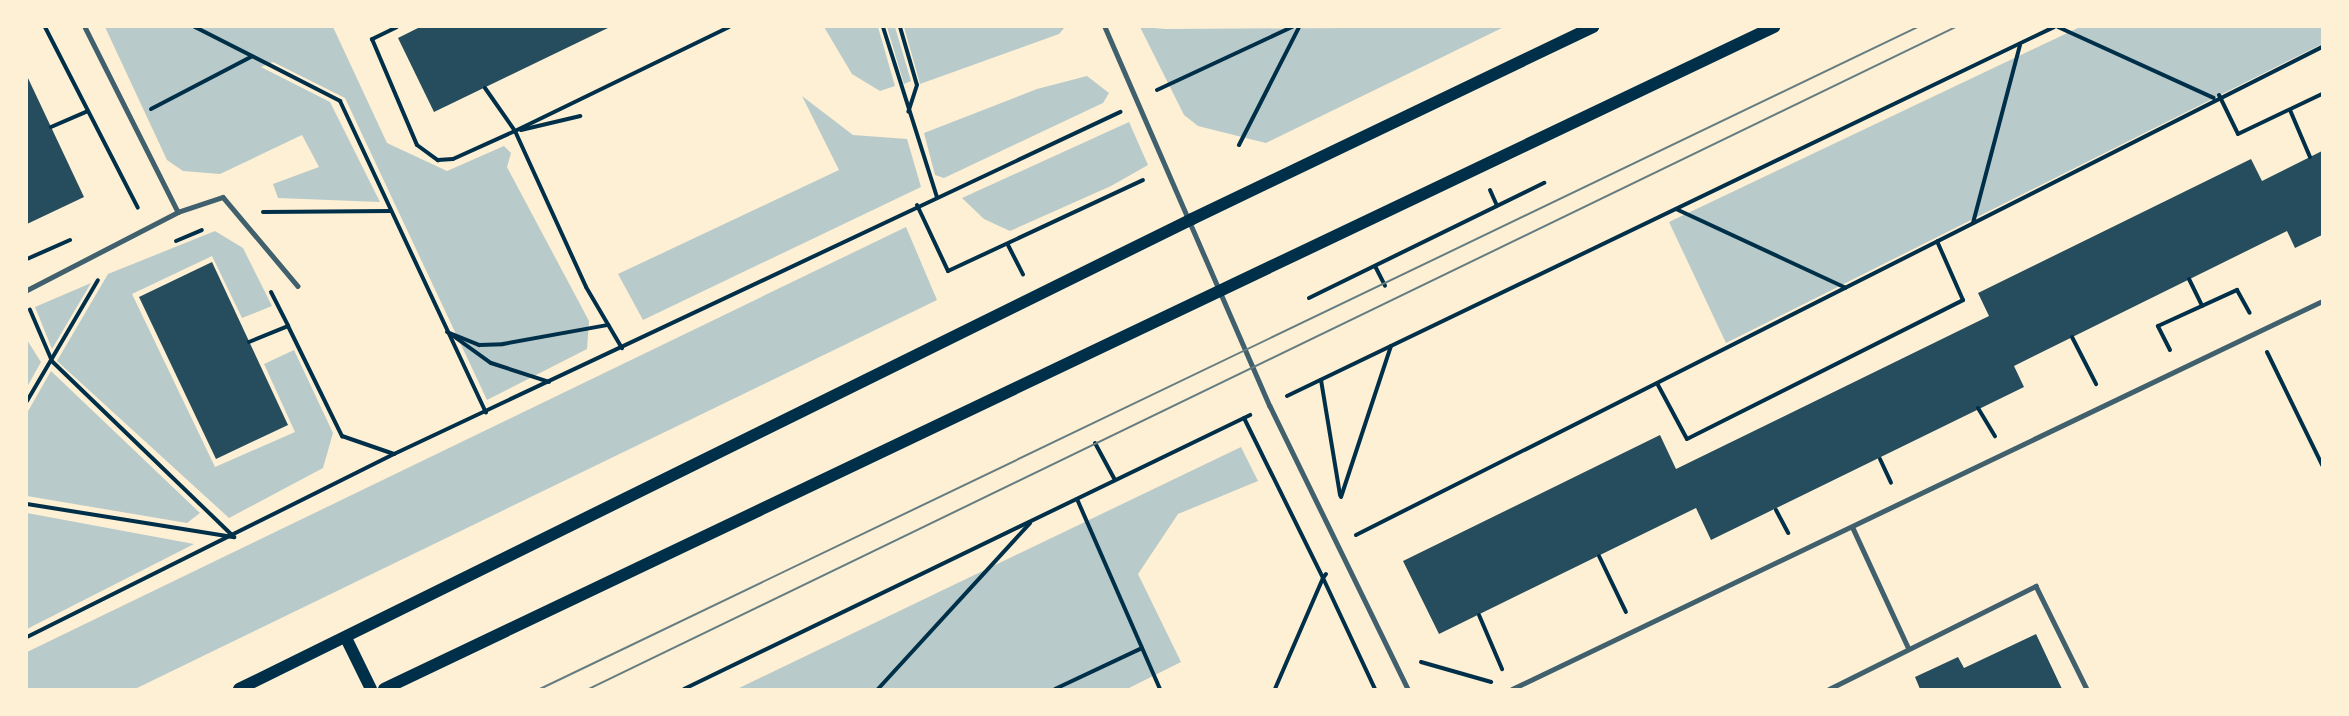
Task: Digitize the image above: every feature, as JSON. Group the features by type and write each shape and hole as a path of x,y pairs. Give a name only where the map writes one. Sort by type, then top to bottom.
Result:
{"main road":[{"path":"239,689 1192,219 1593,27"},
{"path":"384,689 1221,288 1774,27"},
{"path":"346,638 371,689"}],"lane":[{"path":"85,27 178,212"},
{"path":"1105,27 1143,102 1270,406 1408,689"},
{"path":"27,290 178,212 223,196 239,219 298,286"},
{"path":"1512,689 1853,528 2322,301"},
{"path":"1853,528 1909,649"},
{"path":"1829,689 2036,586 2087,689"}],"path":[{"path":"45,27 139,210 129,214"},
{"path":"195,27 340,101 446,332 486,412"},
{"path":"397,27 372,39 417,145 438,160 453,159 515,131 729,27"},
{"path":"883,27 908,112 937,196"},
{"path":"900,27 917,85 908,112"},
{"path":"27,637 234,537 394,454 551,382 917,205 1143,102 1159,88 1292,27"},
{"path":"1239,145 1299,27"},
{"path":"1281,399 2056,27 2214,98"},
{"path":"1973,223 2020,44"},
{"path":"1353,537 1658,385 2219,95 2322,47"},
{"path":"132,119 251,57"},
{"path":"485,88 515,131 608,325 622,348"},
{"path":"2219,95 2238,134 2322,94"},
{"path":"2290,110 2310,157"},
{"path":"51,128 88,111"},
{"path":"515,131 580,116"},
{"path":"917,205 948,271 1008,245 1143,180"},
{"path":"1309,298 1544,183"},
{"path":"1676,209 1846,288"},
{"path":"169,244 272,210 391,211"},
{"path":"27,259 78,236"},
{"path":"1658,385 1687,439 1963,300 1937,241"},
{"path":"1008,245 1035,296"},
{"path":"1375,266 1385,286"},
{"path":"27,401 104,270 93,275"},
{"path":"2189,279 2202,306"},
{"path":"268,285 342,436 394,454"},
{"path":"39,301 27,306 52,361 234,537"},
{"path":"446,332 479,345 503,344 608,325"},
{"path":"249,342 288,326"},
{"path":"446,332 491,363 551,382"},
{"path":"2257,332 2322,465"},
{"path":"2072,337 2101,393"},
{"path":"1321,380 1341,498 1391,346"},
{"path":"1978,408 1998,442"},
{"path":"684,689 1256,412"},
{"path":"1244,418 1323,578 1275,689"},
{"path":"1095,443 1115,480"},
{"path":"1880,459 1896,492"},
{"path":"1077,499 1160,689"},
{"path":"27,504 234,537"},
{"path":"1776,510 1792,543"},
{"path":"879,689 1032,521"},
{"path":"1599,556 1630,622"},
{"path":"1479,615 1508,681"},
{"path":"1055,689 1142,648"}],"shaded area":[{"path":"105,27 333,27 387,143 447,171 504,146 511,153 507,167 589,321 587,349 487,400 345,98 273,62 261,67 330,102 380,202 278,198 273,184 319,167 302,135 220,174 183,171 167,160"},
{"path":"824,27 878,27 895,86 880,91 852,74"},
{"path":"887,27 895,27 911,81 904,84"},
{"path":"904,27 1065,27 1059,34 920,84"},
{"path":"1140,27 1166,29 1504,27 1266,143 1198,126 1184,115"},
{"path":"2080,27 2322,27 2322,44 1726,343 1669,222"},
{"path":"1087,76 1109,93 1103,103 944,178 935,175 924,133 1037,89"},
{"path":"802,96 853,135 907,139 921,187 643,320 618,274 839,170"},
{"path":"1129,122 1148,165 1111,186 1010,231 984,219 962,198"},
{"path":"906,227 937,300 135,689 27,689 27,652"},
{"path":"215,231 243,248 272,306 242,318 212,256 132,294 215,467 295,432 264,364 294,350 333,433 323,468 229,518 57,361 108,274"},
{"path":"91,283 52,349 35,307"},
{"path":"27,340 41,362 27,387"},
{"path":"51,371 200,513 187,523 27,496 27,413"},
{"path":"1241,447 1258,481 1178,514 1138,574 1181,662 1127,689 737,689"},
{"path":"27,513 194,544 27,629"}],"building":[{"path":"420,27 610,27 434,112 398,38"},
{"path":"27,76 84,197 27,224"},
{"path":"2322,151 2322,235 2295,248 2287,231 2014,366 2024,387 1711,540 1696,508 1439,634 1403,561 1660,435 1676,469 1989,316 1978,293 2251,159 2262,181"},
{"path":"212,262 288,425 216,459 139,297"},
{"path":"2036,634 2062,689 1920,689 1915,677 1958,657 1964,668"}],"tram line":[{"path":"540,689 1918,27"},
{"path":"589,689 1956,27"}]}
